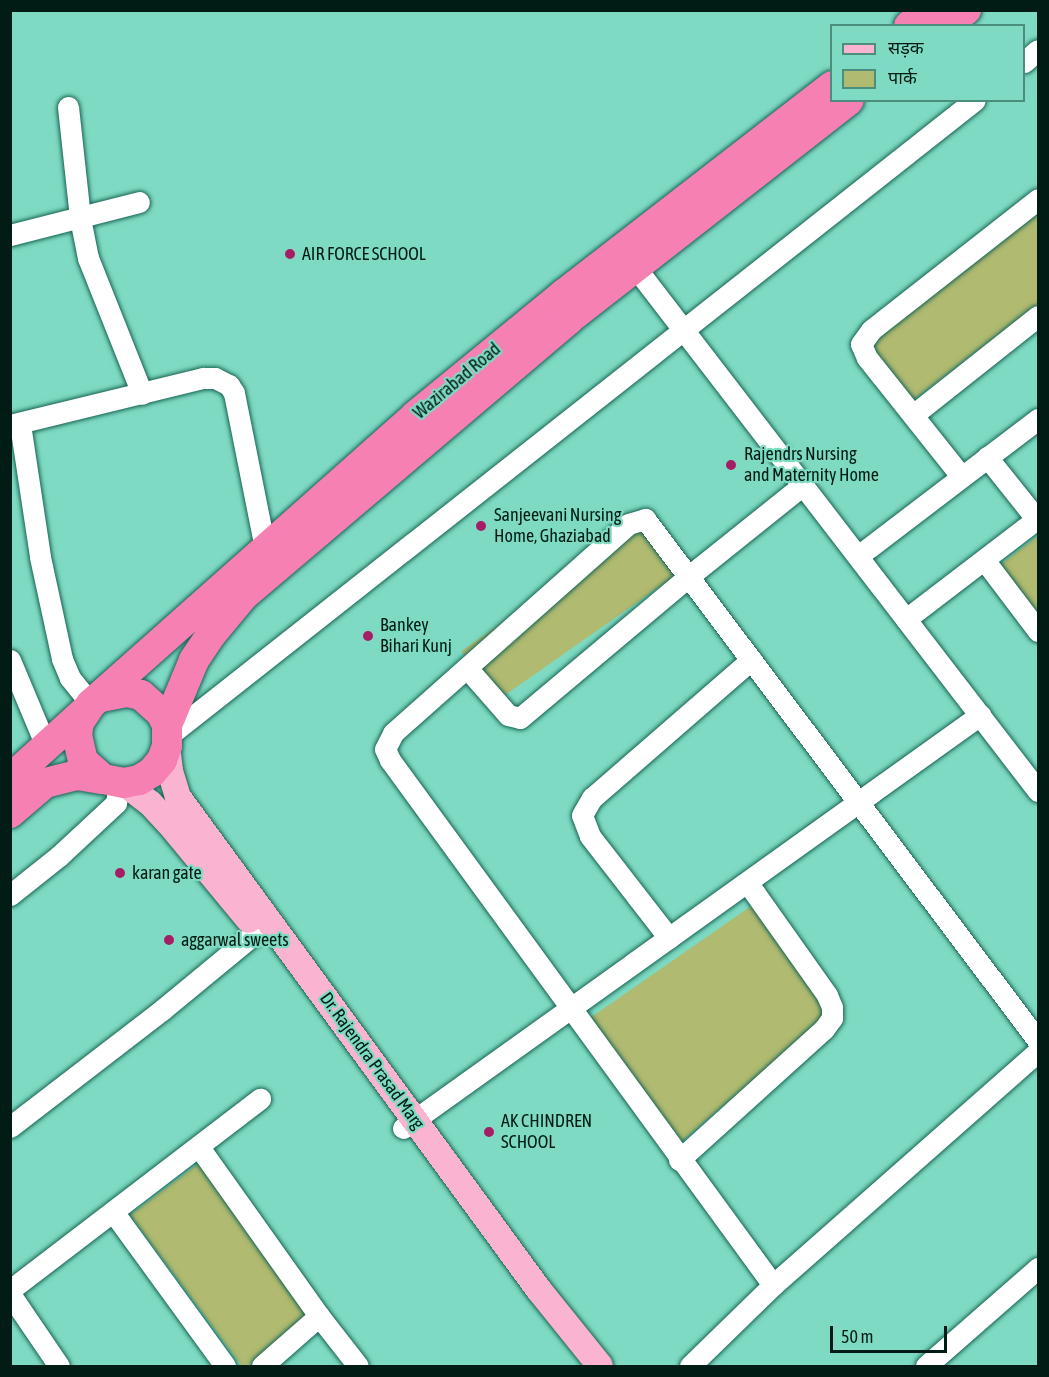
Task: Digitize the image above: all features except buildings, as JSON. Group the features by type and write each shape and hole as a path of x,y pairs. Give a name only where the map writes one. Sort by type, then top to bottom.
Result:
{"highway":[{"path":"912,24 929,10"},
{"path":"948,24 966,10"},
{"name":"Wazirabad Road","path":"10,779 416,415 554,301 830,87"},
{"name":"Wazirabad Road","path":"167,736 194,660 210,636 244,596 423,440 568,319 846,102"},
{"path":"10,813 45,783 77,775 115,782 139,780 152,772 162,760 167,736 161,713 141,695 127,692 93,704 76,735 83,761 115,782"}],"main road":[{"name":"Dr. Rajendra Prasad Marg","path":"167,736 170,771 178,797 580,1366"},
{"name":"Dr. Rajendra Prasad Marg","path":"115,782 150,803 258,930 600,1366"}],"street":[{"path":"1025,60 1038,50"},
{"path":"167,736 972,102"},
{"path":"68,107 80,218 88,258 142,394"},
{"path":"961,476 863,352 861,344 864,337 1038,200"},
{"path":"10,236 139,202"},
{"path":"635,267 1038,791"},
{"path":"913,415 1038,316"},
{"path":"93,704 70,678 59,648 39,557 15,425 203,378 215,378 229,385 239,412 265,548"},
{"path":"858,556 1038,419"},
{"path":"906,619 1038,520 987,457"},
{"path":"467,668 508,715 520,717 803,485"},
{"path":"773,1285 679,1160 385,749 393,733 628,524 645,519 1038,1041"},
{"path":"985,561 1038,631"},
{"path":"10,660 46,746"},
{"path":"669,938 590,836 582,815 592,798 751,660"},
{"path":"409,1124 980,715"},
{"path":"10,895 58,856 116,803 115,782"},
{"path":"679,1160 824,1029 832,1018 832,1007 827,994 747,882"},
{"path":"10,1126 55,1095 258,930"},
{"path":"690,1366 773,1285 1038,1051"},
{"path":"59,1366 10,1292 260,1099"},
{"path":"199,1147 319,1316 358,1366"},
{"path":"114,1213 225,1366"},
{"path":"926,1366 1038,1268"},
{"path":"262,1366 319,1316"}],"green space":[{"path":"1038,213 1038,304 912,401 868,344"},
{"path":"650,519 685,569 497,701 462,651"},
{"path":"1038,536 1038,618 1000,565"},
{"path":"757,902 836,1008 681,1142 590,1018"},
{"path":"201,1162 314,1312 247,1366 242,1366 130,1215"}],"place":[{"name":"AIR FORCE SCHOOL","path":"290,254"},
{"name":"Rajendrs Nursing and Maternity Home","path":"731,465"},
{"name":"Sanjeevani Nursing Home, Ghaziabad","path":"481,526"},
{"name":"Bankey Bihari Kunj","path":"368,636"},
{"name":"karan gate","path":"120,873"},
{"name":"aggarwal sweets","path":"169,940"},
{"name":"AK CHINDREN SCHOOL","path":"489,1132"}]}
